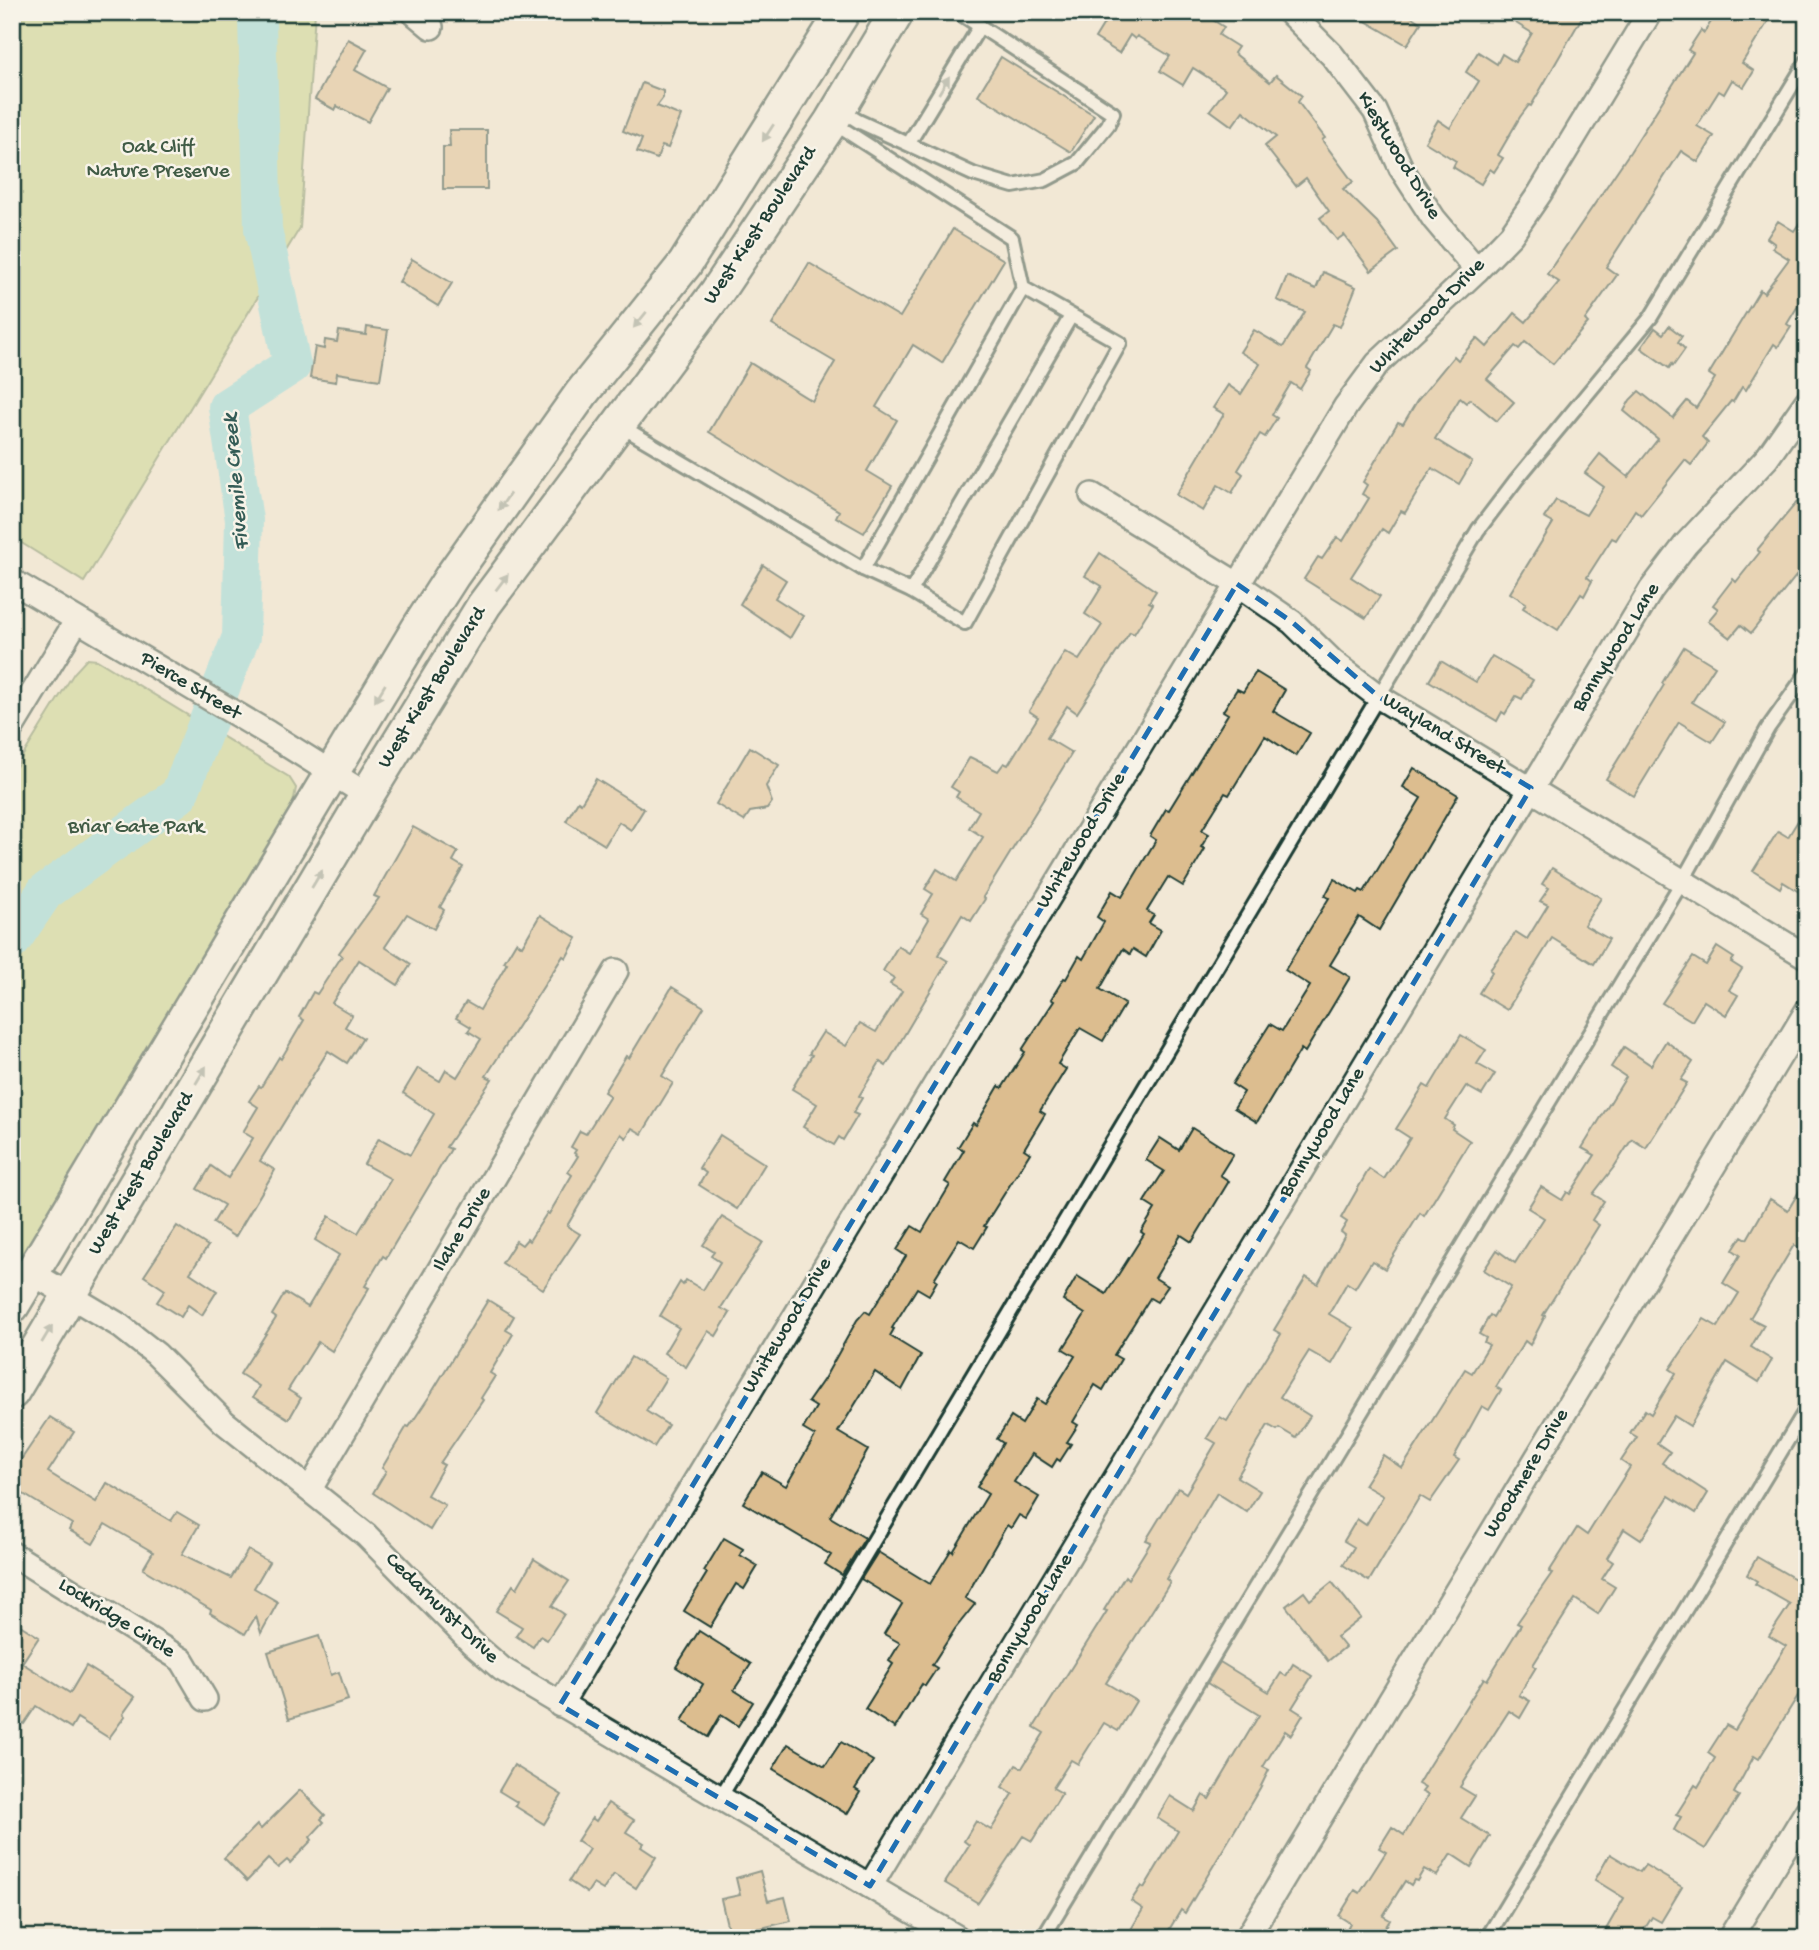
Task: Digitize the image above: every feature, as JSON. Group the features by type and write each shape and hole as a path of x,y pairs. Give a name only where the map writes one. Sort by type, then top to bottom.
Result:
{"main road":[{"name":"West Kiest Boulevard","path":"12,1306 452,576 581,394 685,264 843,12"},
{"name":"West Kiest Boulevard","path":"12,1392 367,795 484,605 718,292 835,115 897,12"},
{"path":"793,94 835,115"},
{"path":"581,394 619,424"}],"street":[{"path":"413,12 431,27"},
{"name":"Kiestwood Drive","path":"1289,12 1332,55 1375,111 1401,168 1434,219 1477,270"},
{"name":"Whitewood Drive","path":"560,1704 1346,406 1377,364 1477,270 1511,234 1540,193 1650,12"},
{"name":"Bonnywood Lane","path":"870,1886 1651,590 1686,544 1767,458 1807,401"},
{"name":"Wayland Street","path":"1092,495 1237,584 1292,622 1333,662 1379,697 1807,957"},
{"name":"Pierce Street","path":"12,581 367,795"},
{"path":"12,727 77,620"},
{"name":"Ilahe Drive","path":"310,1489 616,971"},
{"name":"Woodmere Drive","path":"1248,1938 1807,1011"},
{"name":"Cedarhurst Drive","path":"32,1273 119,1325 156,1354 224,1423 366,1535 471,1642 502,1669 958,1938"},
{"name":"Lockridge Circle","path":"12,1554 182,1660 205,1699"},
{"path":"1730,1938 1807,1811"}],"lane":[{"path":"835,115 858,121 973,174 1013,186 1045,180 1077,163 1108,125 1113,113 958,12"},
{"path":"909,143 980,26"},
{"path":"720,1798 1478,530 1651,317 1807,61"},
{"path":"835,115 1013,238 1023,288 863,569"},
{"path":"619,424 863,569 911,591 965,623 1120,343 1023,288"},
{"path":"911,591 1071,316"},
{"path":"1043,1938 1682,882 1768,728 1807,673"},
{"path":"1487,1938 1807,1408"}],"highlighted area":[{"path":"1237,584 1292,622 1379,697 1531,788 870,1886 560,1705"}],"green space":[{"name":"Oak Cliff Nature Preserve","path":"12,12 315,12 300,228 84,582 12,537"},
{"name":"Briar Gate Park","path":"87,659 97,660 289,777 296,788 293,804 12,1271 12,773 74,673"}],"building":[{"path":"1111,12 1200,12 1224,27 1219,35 1238,47 1234,53 1270,82 1276,75 1302,96 1298,102 1353,182 1343,189 1377,222 1398,251 1371,271 1344,235 1337,240 1320,218 1329,211 1306,178 1296,186 1265,146 1276,137 1243,111 1232,126 1210,110 1226,89 1193,68 1183,85 1160,71 1170,56 1137,36 1135,39 1130,35 1119,53 1095,38"},
{"path":"1350,12 1404,12 1421,23 1407,45"},
{"path":"1498,12 1585,12 1531,106 1529,105 1520,117 1498,155 1503,158 1494,172 1490,169 1481,184 1453,167 1456,161 1425,142 1438,120 1450,128 1479,81 1466,72 1478,52 1497,64 1502,54 1515,62 1532,33"},
{"path":"1717,12 1774,12 1742,63 1754,71 1744,87 1732,80 1724,94 1719,91 1697,126 1714,136 1698,162 1681,151 1606,267 1617,275 1585,320 1588,323 1553,364 1525,342 1519,349 1515,346 1487,379 1514,402 1497,421 1470,399 1466,403 1460,398 1435,439 1472,462 1459,484 1432,468 1405,513 1401,511 1388,533 1382,529 1351,577 1380,596 1366,618 1304,579 1318,557 1322,559 1337,537 1343,541 1369,498 1362,494 1367,485 1363,482 1398,422 1403,424 1417,401 1454,356 1458,360 1477,338 1487,347 1515,313 1526,322 1559,282 1547,274 1693,53 1688,50 1701,30 1704,33"},
{"path":"348,39 367,49 355,70 387,88 368,122 337,106 335,110 315,99"},
{"path":"1001,57 1094,115 1071,152 978,95"},
{"path":"642,83 663,91 663,98 657,106 681,116 668,148 662,146 657,159 637,152 642,139 623,131"},
{"path":"449,130 487,130 487,189 443,189 443,147 450,147"},
{"path":"1807,212 1807,291 1787,324 1791,327 1778,347 1774,344 1746,390 1742,387 1733,402 1731,401 1702,437 1708,443 1691,465 1685,460 1641,515 1635,510 1616,540 1612,538 1587,577 1592,581 1584,596 1581,594 1558,630 1523,608 1526,603 1510,593 1553,523 1544,518 1556,500 1586,515 1604,487 1585,473 1600,454 1628,477 1658,439 1624,411 1639,391 1673,418 1687,401 1696,408 1715,378 1709,374 1760,290 1764,293 1789,259 1772,248 1775,244 1767,238 1778,221 1794,231"},
{"path":"953,229 1004,260 942,363 913,345 876,407 897,420 867,471 892,486 864,533 836,517 839,511 709,432 750,363 812,401 835,362 772,325 809,263 900,317"},
{"path":"412,259 452,283 438,306 399,282"},
{"path":"1323,272 1356,287 1340,327 1333,324 1307,368 1311,371 1300,389 1291,383 1272,415 1277,418 1265,437 1260,434 1238,470 1243,474 1232,493 1218,485 1203,511 1176,495 1224,414 1213,408 1228,385 1241,394 1260,364 1240,352 1254,330 1283,347 1305,312 1277,300 1287,276 1316,289"},
{"path":"1669,326 1682,336 1678,342 1685,349 1669,368 1641,348 1655,328 1663,334"},
{"path":"367,327 388,330 380,380 337,373 336,382 310,378 315,347 324,349 325,340 337,342 339,331 366,335"},
{"path":"1807,490 1807,562 1751,633 1741,625 1730,638 1708,621 1718,609 1713,605 1733,579 1736,582 1760,552 1757,550"},
{"path":"1100,553 1156,591 1149,602 1153,604 1134,634 1130,632 1077,713 1067,706 1047,738 1072,753 971,921 962,915 938,955 948,961 886,1066 880,1062 859,1096 862,1098 853,1113 858,1115 843,1140 839,1137 834,1145 803,1127 817,1104 792,1089 823,1032 846,1046 860,1023 876,1032 902,991 890,984 894,978 883,971 898,946 909,953 929,919 921,914 933,894 925,889 937,869 956,881 983,837 969,828 979,811 956,797 959,792 951,787 970,757 998,771 1004,763 1008,765 1038,717 1029,711 1065,652 1079,660 1102,625 1085,614 1102,586 1085,576"},
{"path":"763,565 786,580 775,598 803,616 790,638 740,604"},
{"path":"1684,647 1715,666 1692,702 1725,722 1712,742 1679,722 1634,796 1606,779 1664,685 1662,683"},
{"path":"1492,656 1533,680 1522,699 1516,696 1505,714 1502,712 1497,721 1429,681 1441,661 1476,682"},
{"path":"1256,672 1285,690 1273,711 1310,733 1296,756 1265,736 1229,795 1225,793 1202,830 1209,834 1201,847 1205,849 1183,886 1168,877 1147,911 1154,915 1149,923 1161,930 1146,957 1133,949 1130,954 1123,949 1100,989 1125,1004 1103,1041 1080,1028 1058,1064 1066,1069 1040,1111 1045,1114 1024,1149 1030,1153 984,1226 987,1227 974,1248 959,1239 934,1279 937,1281 929,1295 917,1288 892,1328 894,1329 890,1336 921,1355 902,1390 875,1372 838,1432 868,1450 830,1517 865,1538 842,1575 825,1564 831,1555 743,1503 762,1472 786,1486 815,1436 803,1429 816,1407 808,1402 857,1320 865,1311 870,1314 906,1256 897,1250 912,1226 922,1232 950,1185 945,1182 964,1150 958,1147 1025,1052 1022,1050 1054,1001 1051,999 1064,978 1066,979 1079,956 1083,959 1104,922 1097,917 1112,891 1122,897 1156,840 1150,836 1228,714 1223,711 1237,689 1243,692"},
{"path":"750,747 779,765 766,786 772,802 767,809 750,812 744,821 716,804"},
{"path":"1414,768 1458,795 1379,930 1359,917 1330,965 1350,977 1305,1052 1301,1049 1257,1122 1234,1108 1244,1092 1232,1084 1270,1024 1282,1031 1310,986 1285,970 1329,898 1325,896 1334,879 1358,893 1360,890 1364,892 1421,798 1403,787"},
{"path":"596,779 644,809 631,830 619,822 605,845 566,821"},
{"path":"1807,806 1807,883 1801,893 1783,882 1780,888 1753,871 1778,831 1788,837"},
{"path":"413,827 458,852 453,861 463,867 440,907 444,910 434,929 407,914 385,947 411,964 398,985 359,960 332,1003 352,1015 345,1027 363,1038 347,1063 328,1051 260,1161 275,1170 235,1237 213,1223 224,1205 197,1189 211,1166 228,1178 253,1138 243,1132 258,1107 249,1101 279,1057 281,1059 304,1020 299,1017 313,992 317,994 342,956 339,953 379,898 374,896"},
{"path":"1552,868 1601,898 1584,925 1609,939 1594,964 1552,938 1507,1010 1479,993 1492,972 1490,970 1516,932 1527,939 1548,905 1540,901 1549,888 1542,884"},
{"path":"540,915 577,938 486,1076 492,1079 446,1147 451,1149 386,1258 383,1256 365,1286 369,1288 332,1351 318,1342 288,1390 301,1398 289,1419 253,1397 259,1386 240,1374 276,1318 272,1315 285,1293 308,1307 339,1255 315,1240 329,1216 358,1233 391,1179 364,1164 379,1138 410,1155 434,1114 403,1093 418,1068 440,1081 446,1070 457,1077 481,1039 468,1031 471,1027 456,1018 466,1002 480,1010 516,942 522,946"},
{"path":"1717,947 1734,958 1731,962 1742,969 1729,990 1738,995 1726,1015 1704,1001 1692,1021 1662,1003 1693,957 1706,965"},
{"path":"672,987 704,1007 662,1076 673,1083 642,1134 632,1128 626,1138 621,1134 567,1226 580,1234 543,1289 502,1263 516,1241 522,1245 527,1239 529,1241 547,1213 549,1214 572,1175 568,1172 578,1156 574,1153 576,1150 571,1147 580,1131 586,1134 610,1096 604,1092 626,1056 629,1058"},
{"path":"1461,1035 1486,1050 1477,1064 1495,1074 1482,1095 1466,1086 1445,1119 1454,1125 1452,1129 1470,1141 1424,1216 1420,1213 1385,1269 1372,1261 1355,1288 1347,1283 1329,1314 1353,1328 1332,1364 1309,1351 1280,1397 1310,1416 1296,1438 1268,1425 1237,1477 1260,1491 1247,1512 1217,1493 1166,1579 1170,1582 1166,1589 1106,1683 1136,1701 1118,1731 1104,1723 1078,1764 1071,1760 1053,1788 1062,1793 1032,1841 1023,1836 978,1903 945,1883 969,1845 964,1841 976,1821 991,1830 1013,1794 1002,1787 1016,1765 1022,1768 1044,1733 1034,1727 1107,1611 1104,1610 1125,1576 1128,1579 1151,1542 1146,1540 1178,1488 1186,1493 1216,1443 1207,1438 1220,1417 1227,1421 1281,1334 1274,1330 1306,1277 1318,1284 1345,1235 1341,1232 1347,1222 1341,1218 1369,1169 1384,1179 1410,1138 1396,1129 1424,1085 1429,1088"},
{"path":"1666,1041 1693,1062 1681,1080 1687,1083 1646,1148 1632,1139 1593,1194 1604,1201 1592,1220 1599,1225 1543,1315 1545,1316 1530,1345 1525,1341 1496,1387 1501,1390 1489,1410 1482,1406 1454,1457 1459,1460 1430,1502 1420,1496 1369,1581 1343,1565 1354,1547 1344,1541 1357,1519 1366,1525 1383,1496 1364,1485 1383,1455 1402,1468 1465,1369 1472,1373 1489,1345 1484,1342 1486,1338 1479,1334 1511,1287 1484,1270 1497,1250 1515,1263 1544,1218 1528,1208 1541,1187 1562,1200 1567,1192 1570,1194 1595,1155 1582,1148 1626,1077 1611,1067 1624,1047 1651,1065"},
{"path":"1192,1128 1233,1154 1220,1175 1229,1181 1192,1242 1181,1235 1155,1278 1168,1286 1157,1302 1150,1298 1114,1355 1121,1359 1103,1390 1095,1385 1073,1422 1078,1425 1067,1442 1071,1444 1060,1461 1057,1459 1052,1467 1032,1454 1014,1482 1039,1497 1026,1519 1019,1515 1011,1528 1007,1525 965,1598 975,1604 955,1629 932,1665 937,1668 925,1686 922,1684 895,1728 865,1709 893,1664 889,1661 900,1643 884,1634 902,1604 861,1579 878,1552 930,1584 988,1494 977,1487 1003,1443 997,1439 1011,1417 1022,1424 1037,1399 1045,1404 1075,1356 1063,1349 1085,1314 1063,1300 1077,1276 1106,1294 1144,1234 1141,1232 1155,1209 1144,1202 1164,1171 1146,1160 1160,1138 1179,1150"},
{"path":"720,1135 765,1164 737,1209 699,1185 706,1173 699,1168"},
{"path":"1807,1178 1807,1253 1794,1245 1750,1318 1764,1325 1751,1347 1772,1360 1759,1382 1727,1362 1690,1426 1674,1416 1657,1443 1670,1452 1662,1463 1708,1493 1696,1513 1669,1496 1641,1540 1624,1529 1607,1558 1613,1562 1602,1579 1615,1587 1598,1614 1575,1599 1533,1665 1536,1667 1519,1695 1530,1701 1520,1718 1509,1711 1460,1787 1475,1796 1461,1818 1490,1836 1471,1867 1451,1854 1437,1876 1424,1869 1417,1881 1414,1880 1411,1885 1405,1881 1383,1916 1390,1920 1379,1938 1342,1938 1350,1923 1339,1916 1355,1890 1360,1893 1386,1852 1379,1848 1392,1827 1404,1835 1428,1795 1422,1792 1425,1788 1418,1784 1428,1767 1484,1678 1487,1680 1521,1625 1517,1623 1552,1573 1549,1572 1577,1528 1587,1535 1630,1467 1621,1461 1637,1437 1630,1433 1645,1410 1651,1414 1676,1373 1670,1369 1704,1319 1718,1327 1739,1293 1723,1283 1740,1255 1733,1250 1742,1236 1747,1239 1770,1199 1788,1210"},
{"path":"722,1217 763,1242 721,1308 730,1313 716,1336 708,1331 686,1367 664,1353 679,1328 660,1316 680,1282 683,1285 686,1280 703,1290 720,1262 711,1256 714,1252 703,1245"},
{"path":"177,1226 208,1246 190,1273 217,1291 202,1315 188,1305 181,1317 157,1302 165,1290 144,1276"},
{"path":"488,1300 514,1316 506,1330 513,1334 490,1373 495,1376 481,1398 483,1400 440,1463 444,1465 427,1495 445,1505 430,1530 373,1493 386,1471 382,1468 407,1426 409,1427 429,1397"},
{"path":"631,1357 666,1378 646,1411 668,1425 654,1447 597,1413"},
{"path":"50,1417 74,1432 48,1472 96,1502 107,1483 171,1521 177,1512 199,1525 182,1554 231,1578 248,1550 269,1562 254,1588 278,1602 261,1633 256,1616 245,1634 143,1569 153,1552 105,1524 93,1544 69,1530 72,1524 12,1487 12,1473"},
{"path":"724,1538 743,1549 740,1555 758,1566 744,1589 736,1584 710,1627 684,1611"},
{"path":"1757,1557 1804,1584 1807,1579 1807,1681 1759,1759 1754,1756 1734,1793 1739,1796 1705,1849 1674,1830 1681,1817 1676,1815 1695,1785 1698,1787 1715,1758 1708,1753 1726,1725 1735,1730 1786,1646 1769,1636 1790,1604 1755,1584 1757,1581 1747,1575"},
{"path":"534,1559 569,1581 552,1606 564,1614 547,1640 540,1636 533,1647 516,1636 522,1627 496,1611 513,1585 517,1588"},
{"path":"1332,1582 1361,1618 1337,1637 1345,1647 1328,1661 1286,1606 1304,1592 1310,1600"},
{"path":"12,1620 39,1637 22,1663 70,1693 86,1666 135,1697 109,1738 77,1718 71,1728 36,1706 24,1724 12,1717"},
{"path":"699,1631 751,1664 734,1690 753,1702 738,1726 721,1715 708,1737 682,1721 703,1684 676,1667"},
{"path":"319,1636 331,1675 339,1672 348,1700 289,1719 268,1652"},
{"path":"1220,1662 1269,1692 1281,1673 1286,1676 1293,1664 1312,1676 1292,1708 1303,1715 1291,1735 1285,1731 1263,1767 1269,1770 1260,1788 1185,1913 1181,1910 1164,1938 1126,1938 1143,1909 1131,1901 1141,1886 1144,1888 1178,1831 1157,1818 1170,1796 1194,1811 1203,1795 1209,1799 1259,1715 1207,1683"},
{"path":"841,1742 873,1761 855,1789 860,1792 847,1814 773,1769 788,1744 825,1766"},
{"path":"514,1765 562,1795 544,1824 515,1806 517,1802 499,1791"},
{"path":"300,1790 325,1815 321,1819 324,1822 310,1837 312,1840 290,1863 287,1860 278,1868 268,1859 247,1881 224,1858 257,1825 261,1829"},
{"path":"608,1803 634,1820 626,1832 644,1843 641,1847 656,1857 636,1888 614,1874 603,1890 593,1884 587,1893 569,1881 589,1849 577,1841 592,1818 596,1821"},
{"path":"1610,1854 1640,1872 1645,1865 1682,1887 1661,1922 1652,1917 1639,1938 1601,1938 1624,1898 1595,1880"},
{"path":"760,1871 768,1901 785,1897 791,1921 757,1929 759,1938 730,1938 721,1899 740,1895 736,1878"}],"waterway":[{"name":"Fivemile Creek","path":"12,941 45,892 179,795 241,637 244,520 227,407 292,365 263,229 257,20 259,12"}]}
